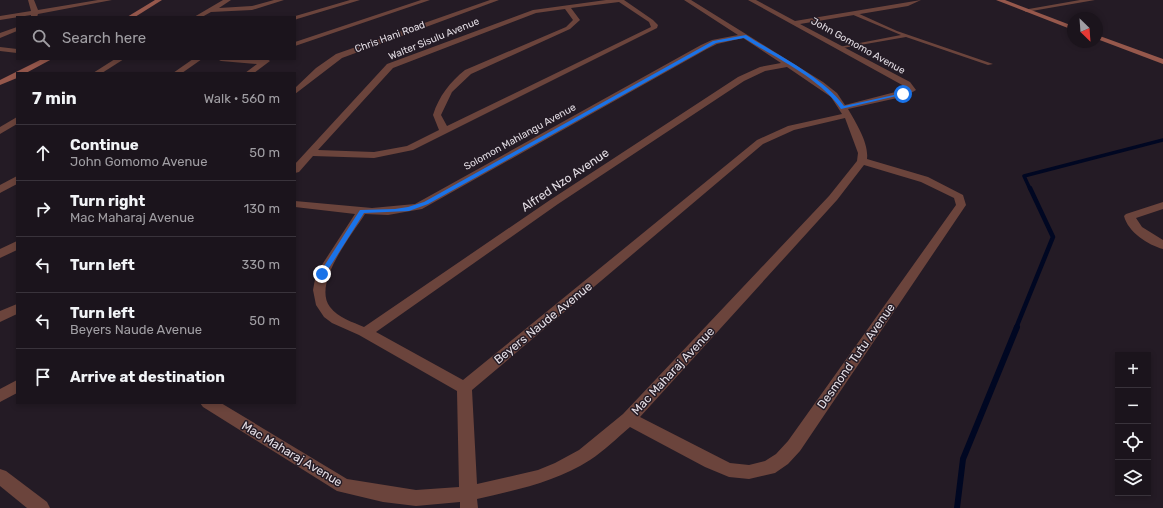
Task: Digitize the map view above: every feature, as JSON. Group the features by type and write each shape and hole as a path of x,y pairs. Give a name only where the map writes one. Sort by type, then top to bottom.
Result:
{"street":[{"path":"31,0 35,14"},
{"path":"18,16 108,0"},
{"path":"132,16 159,0"},
{"path":"199,16 228,0"},
{"path":"209,10 252,8 281,0"},
{"path":"296,18 357,0"},
{"path":"296,44 427,0"},
{"name":"Chris Hani Road","path":"296,91 319,70 339,56 496,0"},
{"path":"311,153 374,155 389,154 410,148 654,28 655,25 651,21 621,0"},
{"name":"Walter Sisulu Avenue","path":"296,169 358,99 390,66 542,9 621,0"},
{"path":"687,0 745,36 829,92 852,123 863,153 862,161"},
{"path":"793,23 918,0"},
{"path":"999,0 1067,26"},
{"path":"1026,10 1092,0"},
{"path":"753,1 768,1"},
{"name":"John Gomomo Avenue","path":"753,1 906,84 912,90 845,112"},
{"path":"444,131 437,115 444,97 458,80 468,72 568,28 576,20 567,7"},
{"path":"0,18 16,16"},
{"path":"0,36 16,29"},
{"name":"Solomon Mahlangu Avenue","path":"296,204 362,211 395,211 409,209 426,203 704,47 715,42 745,36"},
{"path":"1103,39 1163,62"},
{"path":"0,49 16,51"},
{"path":"22,72 46,60"},
{"path":"98,72 118,60"},
{"path":"178,72 196,60"},
{"path":"244,60 266,61"},
{"path":"250,72 266,61"},
{"name":"Alfred Nzo Avenue","path":"365,333 554,202 740,79 753,72 788,64"},
{"path":"0,83 16,75"},
{"name":"Beyers Naude Avenue","path":"464,388 760,142 770,135 784,130 845,112"},
{"path":"0,131 16,121"},
{"name":"Desmond Tutu Avenue","path":"629,419 729,470 749,472 769,468 782,460 794,446 960,205 959,197 948,189 932,182 862,161"},
{"name":"Mac Maharaj Avenue","path":"210,404 343,486 383,494 416,498 468,501 561,468 585,456 629,419 833,198 862,161"},
{"path":"0,190 16,180"},
{"path":"1163,205 1137,212 1130,216 1130,220 1134,225 1163,245"},
{"path":"362,211 322,274 318,284 320,296 329,315 365,333 464,388 468,501"},
{"path":"0,254 16,246"},
{"path":"0,317 16,309"},
{"path":"0,396 16,387"},
{"path":"0,476 41,508"}],"lane":[{"path":"853,13 907,36 990,64"},
{"path":"839,48 907,36"}],"waterway":[{"path":"1030,189 1024,176 1163,140"},
{"path":"1016,328 1053,237 1030,188"},
{"path":"957,508 963,459 1017,327"}],"route":[{"path":"322,274 362,211 395,211 418,207 715,42 745,36 820,84 834,95 843,108 903,94"}]}
